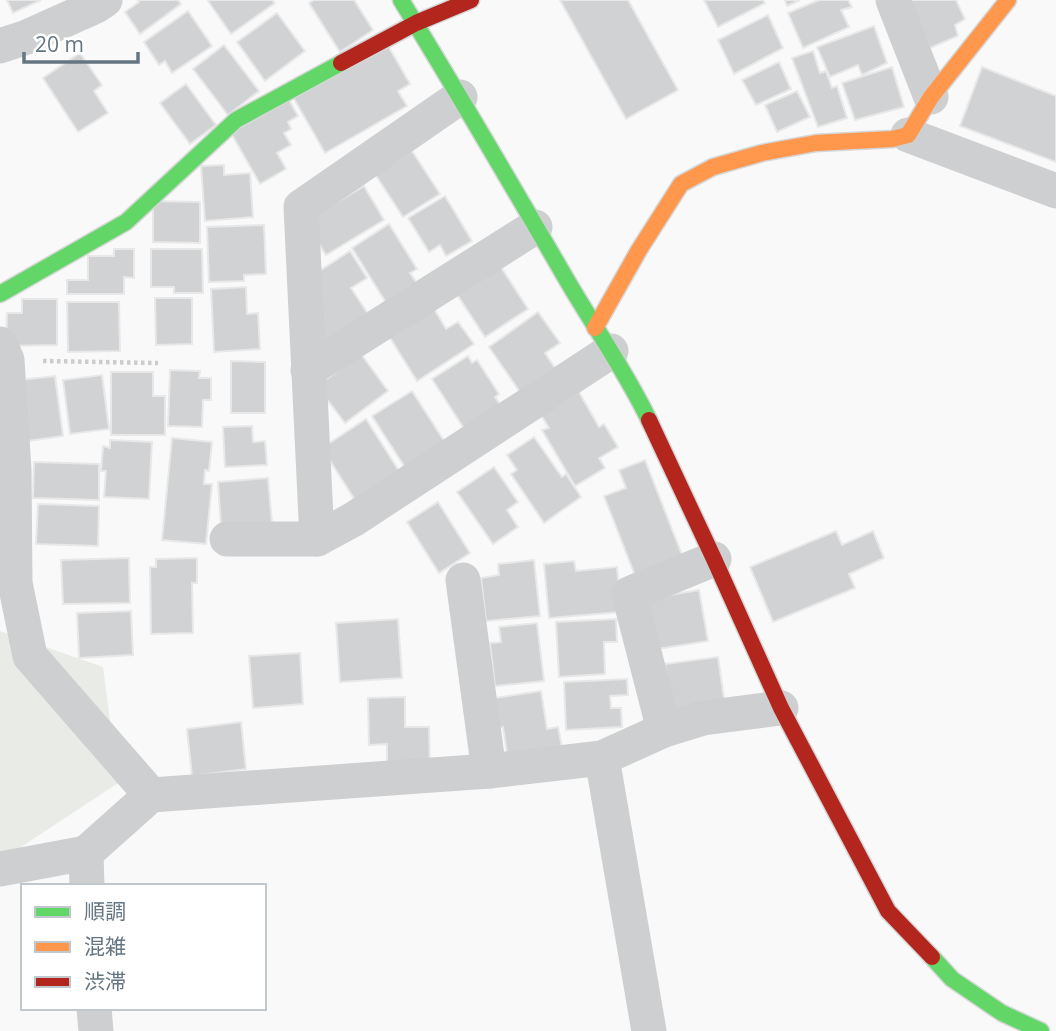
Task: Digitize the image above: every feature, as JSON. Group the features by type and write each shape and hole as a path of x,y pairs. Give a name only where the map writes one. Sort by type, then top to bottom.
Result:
{"street":[{"path":"0,46 50,27 105,0"},
{"path":"401,0 635,391 781,708 888,911 952,979 1002,1013 1041,1031"},
{"path":"0,294 126,222 236,120 416,23 471,0"},
{"path":"892,0 931,97"},
{"path":"908,135 931,97 1008,0"},
{"path":"317,539 300,207 460,97"},
{"path":"227,539 317,539 354,519 603,340 639,250 681,184 713,167 762,153 816,143 892,139 908,135 1056,191"},
{"path":"308,370 535,227"},
{"path":"4,352 15,470 8,584 30,656 151,795"},
{"path":"664,730 629,594 714,559"},
{"path":"463,580 489,771"},
{"path":"0,869 86,869 151,795 489,771 601,758 664,730 703,718 781,708"},
{"path":"601,758 649,1031"},
{"path":"94,1010 96,1031"}],"path":[{"path":"4,352 158,363"}],"shaded area":[{"path":"0,631 103,667 118,783 15,851 0,856"}],"building":[{"path":"7,0 41,0 13,13"},
{"path":"138,0 178,0 181,4 140,34 125,12 139,2"},
{"path":"272,0 275,3 231,34 208,1"},
{"path":"314,0 354,0 373,30 340,52 309,3"},
{"path":"560,0 628,0 678,90 626,119"},
{"path":"704,0 763,0 765,3 718,27"},
{"path":"785,0 800,0 787,6"},
{"path":"819,0 848,0 852,7 841,10 849,27 803,48 788,13"},
{"path":"908,0 956,0 965,19 955,25 958,36 930,48"},
{"path":"188,11 212,46 172,73 165,61 159,65 144,42"},
{"path":"277,13 305,51 265,81 237,42"},
{"path":"768,15 783,48 734,74 718,40"},
{"path":"874,26 887,63 862,75 858,65 830,77 817,47"},
{"path":"387,44 410,84 398,91 407,106 325,153 293,97"},
{"path":"224,45 259,91 228,115 193,69"},
{"path":"813,51 820,73 826,71 832,88 837,86 847,118 818,127 792,58"},
{"path":"80,53 102,85 94,91 108,113 78,132 43,78"},
{"path":"779,62 791,89 756,105 742,80"},
{"path":"892,67 904,107 855,120 842,83"},
{"path":"982,67 1056,96 1056,162 960,126"},
{"path":"186,84 216,125 190,144 160,103"},
{"path":"797,91 810,117 777,132 765,105"},
{"path":"289,100 298,116 288,122 291,129 284,133 291,145 277,153 286,169 260,184 231,133"},
{"path":"412,151 440,194 403,217 375,174"},
{"path":"224,165 224,175 250,173 253,217 205,221 201,166"},
{"path":"364,186 384,220 326,255 305,222"},
{"path":"445,196 472,241 446,256 440,245 429,252 408,218"},
{"path":"153,201 200,202 200,243 153,242"},
{"path":"389,224 417,269 410,273 421,289 390,309 352,248"},
{"path":"264,225 266,274 244,275 244,281 209,282 207,227"},
{"path":"114,249 134,249 134,278 124,277 124,294 67,294 67,280 88,280 88,256 114,256"},
{"path":"151,249 202,249 203,293 174,293 174,287 151,287"},
{"path":"350,251 367,278 351,288 372,320 329,348 307,314 309,278"},
{"path":"499,264 528,309 485,337 456,293"},
{"path":"246,287 247,314 258,313 260,349 214,352 211,289"},
{"path":"155,298 192,298 192,344 156,345"},
{"path":"22,299 57,299 57,345 6,346 7,313 22,313"},
{"path":"67,302 119,302 120,351 68,352"},
{"path":"433,307 446,329 458,322 474,344 417,381 389,336"},
{"path":"538,312 560,343 545,353 555,368 520,392 489,347"},
{"path":"361,354 388,391 345,423 317,386"},
{"path":"468,356 472,363 477,360 499,394 495,397 501,406 465,430 432,379"},
{"path":"231,361 265,362 265,413 231,413"},
{"path":"170,370 200,371 199,378 211,378 211,400 203,400 202,427 168,426"},
{"path":"111,372 153,372 153,396 165,396 165,435 111,435"},
{"path":"102,375 109,429 70,434 63,380"},
{"path":"55,376 63,436 28,441 20,380"},
{"path":"412,391 446,444 406,469 372,416"},
{"path":"579,392 599,427 604,424 618,447 599,458 605,468 575,486 542,430 549,428 541,415"},
{"path":"366,419 399,471 355,500 322,448"},
{"path":"252,426 253,442 265,441 267,465 225,467 223,427"},
{"path":"534,437 562,477 566,474 581,497 544,523 511,474 517,470 507,455"},
{"path":"172,438 212,442 209,471 205,470 204,484 212,484 206,544 162,540"},
{"path":"110,440 152,442 149,499 104,497 106,471 101,471 103,446 110,448"},
{"path":"645,460 684,560 636,578 604,496 626,488 619,470"},
{"path":"34,462 99,464 99,500 33,498"},
{"path":"494,467 518,502 507,510 518,527 493,544 457,492"},
{"path":"268,478 272,523 221,526 218,482"},
{"path":"438,502 470,553 439,573 407,522"},
{"path":"38,504 99,506 98,546 36,544"},
{"path":"836,531 842,545 873,531 884,558 849,574 855,588 773,622 750,567"},
{"path":"129,558 130,603 63,604 61,560"},
{"path":"197,558 197,583 192,583 193,633 151,634 150,567 156,567 156,559"},
{"path":"534,560 540,616 486,621 481,578 499,575 498,564"},
{"path":"574,561 576,571 617,567 621,612 549,618 544,564"},
{"path":"699,590 708,641 657,649 647,599"},
{"path":"131,611 133,655 79,658 77,613"},
{"path":"398,619 402,678 340,682 336,623"},
{"path":"616,619 617,642 604,642 605,674 559,677 556,622"},
{"path":"537,623 544,681 495,686 490,643 501,642 499,627"},
{"path":"300,653 303,704 253,708 249,656"},
{"path":"718,657 725,705 672,713 665,664"},
{"path":"627,679 628,695 610,696 611,708 621,708 622,727 566,730 564,682"},
{"path":"541,691 547,729 558,727 563,753 507,753 503,727 492,728 488,699"},
{"path":"405,697 405,727 429,727 430,766 387,766 387,744 369,745 368,698"},
{"path":"241,722 246,769 192,776 187,729"}],"traffic: fast":[{"path":"401,0 649,420"},
{"path":"0,294 126,222 236,120 341,63"},
{"path":"932,957 952,979 1002,1013 1041,1031"}],"traffic: slow":[{"path":"595,328 639,250 681,184 713,167 762,153 816,143 892,139 908,135 931,97 1008,0"}],"traffic: jam":[{"path":"341,63 416,23 471,0"},
{"path":"649,420 781,708 888,911 932,957"}]}
